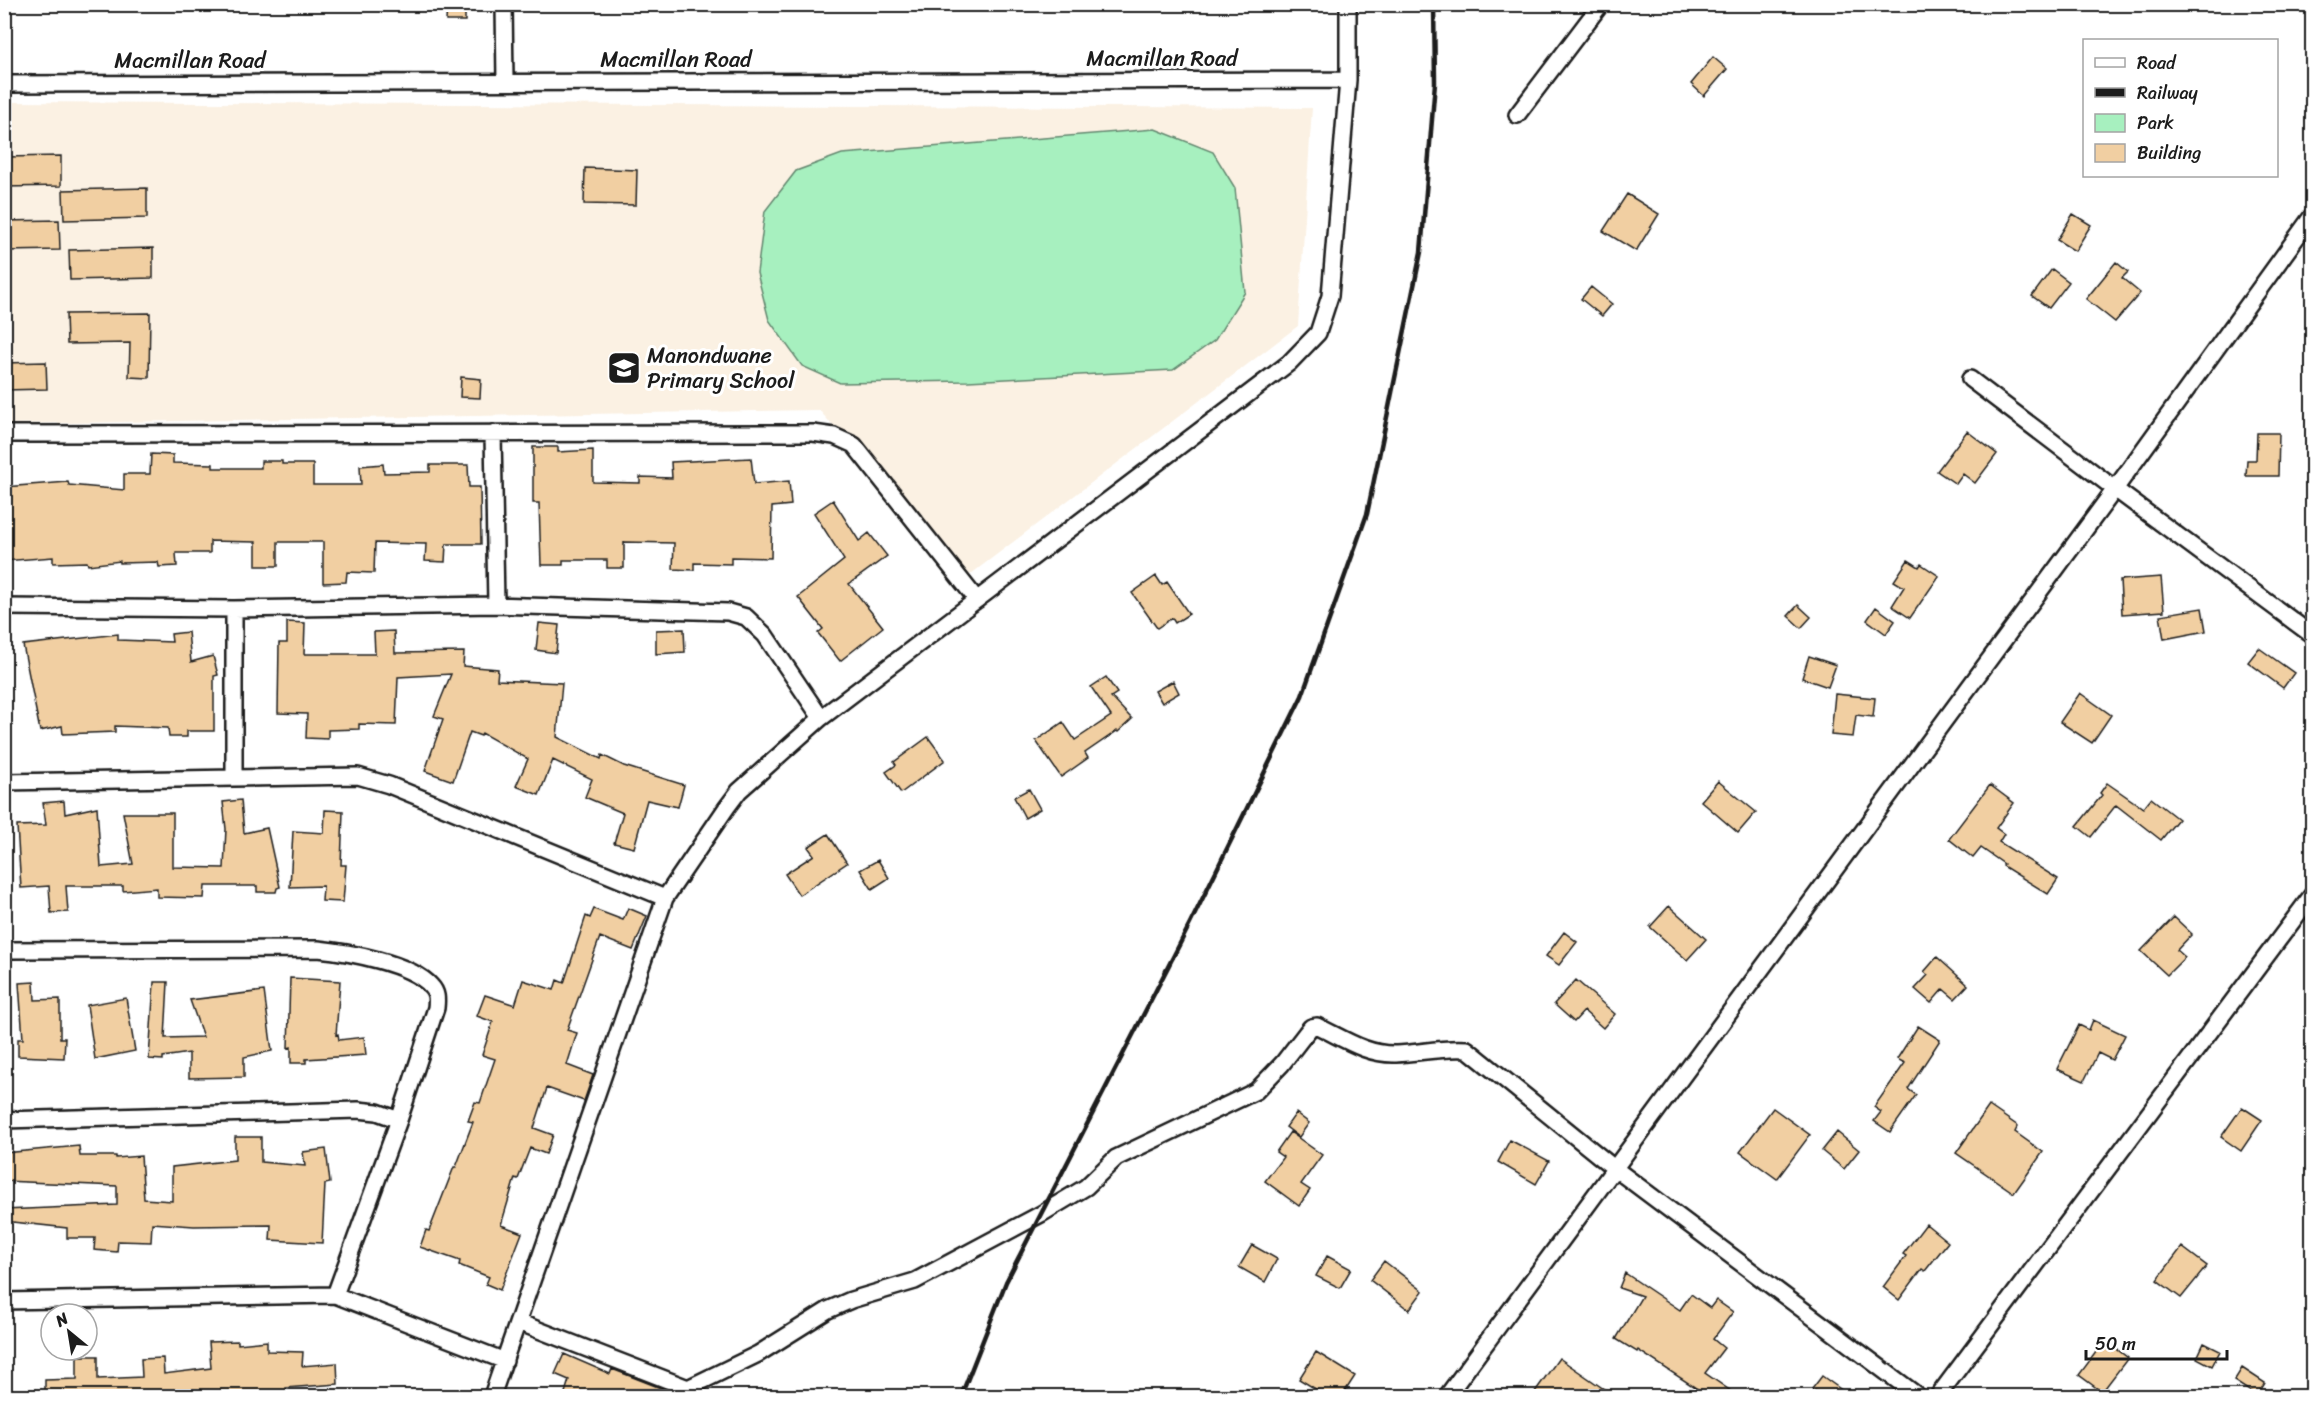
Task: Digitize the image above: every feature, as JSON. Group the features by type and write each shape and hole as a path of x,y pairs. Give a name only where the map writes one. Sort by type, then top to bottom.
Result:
{"street":[{"path":"504,4 505,82"},
{"path":"492,1396 665,898 739,791 821,717 1289,363 1318,333 1329,296 1348,80 1348,4"},
{"path":"1517,115 1601,4"},
{"name":"Macmillan Road","path":"4,84 1348,80"},
{"path":"1447,1396 2115,489 2313,216"},
{"path":"1971,378 2115,489 2313,635"},
{"path":"493,433 496,605"},
{"path":"4,434 813,433 834,436 854,445 977,600"},
{"path":"4,607 234,609 496,605 728,612 746,617 765,635 821,717"},
{"path":"234,609 234,777"},
{"path":"4,782 358,776 389,785 665,898"},
{"path":"1938,1396 2313,896"},
{"path":"4,950 318,949 354,953 407,970 431,986 437,996 436,1008 399,1120 335,1295"},
{"path":"518,1322 687,1392 758,1354 828,1310 851,1300 915,1281 1086,1187 1116,1158 1256,1091 1282,1064 1306,1033 1317,1026 1360,1049 1394,1054 1440,1048 1467,1049 1614,1168 1918,1396"},
{"path":"4,1120 358,1110 377,1112 399,1120"},
{"path":"4,1301 335,1295 505,1361"}],"shaded area":[{"name":"Manondwane Primary School","path":"4,102 1312,108 1298,326 967,577 819,410 5,424"}],"green space":[{"path":"1155,129 1213,152 1235,188 1245,292 1215,340 1173,370 968,381 840,383 802,366 769,320 757,273 765,211 796,171 842,154"}],"building":[{"path":"447,4 465,4 465,21 446,21"},
{"path":"1713,57 1727,69 1704,96 1691,84"},
{"path":"61,156 61,186 4,187 4,157"},
{"path":"585,168 637,170 636,205 584,204"},
{"path":"147,188 147,218 64,220 63,190"},
{"path":"1627,194 1659,214 1636,251 1603,231"},
{"path":"2073,214 2091,225 2075,251 2057,240"},
{"path":"59,220 60,250 4,251 4,221"},
{"path":"153,248 153,278 70,280 69,250"},
{"path":"2116,262 2128,272 2122,278 2140,293 2115,322 2086,299"},
{"path":"2052,269 2069,282 2049,308 2032,296"},
{"path":"1591,287 1612,304 1602,316 1581,299"},
{"path":"150,313 149,378 129,377 130,343 67,344 66,314"},
{"path":"46,362 47,389 4,390 4,363"},
{"path":"461,377 481,379 480,398 460,397"},
{"path":"1967,431 1997,454 1975,483 1963,474 1956,484 1937,471"},
{"path":"2257,433 2279,433 2278,476 2246,476 2247,460 2256,460"},
{"path":"533,447 558,447 558,452 593,450 593,482 640,483 640,477 672,478 671,462 751,458 754,484 789,481 791,505 772,507 771,558 731,557 731,564 694,563 694,570 673,569 674,543 624,542 624,568 607,568 607,560 563,560 563,565 541,565 539,503 533,503"},
{"path":"151,454 173,455 173,463 213,464 213,468 261,468 261,461 313,464 313,485 361,485 360,466 383,464 384,473 430,472 430,465 468,465 469,487 480,487 481,544 446,544 445,562 425,561 426,544 375,543 374,573 347,572 346,582 323,583 323,542 278,542 278,566 256,566 256,542 210,541 210,553 176,553 177,566 159,567 158,562 120,563 120,561 88,565 87,562 53,563 53,557 4,561 4,487 68,482 69,485 124,490 124,474 150,474"},
{"path":"833,500 859,541 869,533 887,556 849,584 883,627 840,661 818,633 823,629 798,597 844,560 814,513"},
{"path":"1908,560 1919,567 1921,564 1939,576 1910,618 1892,606 1904,587 1894,581"},
{"path":"1156,576 1162,585 1167,582 1189,614 1175,623 1172,618 1157,628 1132,593"},
{"path":"2161,577 2164,611 2122,614 2120,580"},
{"path":"1798,605 1811,617 1801,628 1788,616"},
{"path":"1876,607 1895,621 1886,634 1867,620"},
{"path":"2202,608 2206,631 2164,639 2160,615"},
{"path":"287,622 305,623 304,654 375,654 374,632 394,631 395,653 464,652 463,666 498,669 497,680 562,683 557,737 601,759 602,755 624,766 684,785 678,807 647,800 634,848 614,843 623,813 585,797 592,779 553,760 539,795 516,786 528,759 482,733 481,736 470,732 453,781 425,771 443,719 434,716 451,674 398,677 396,725 359,724 359,729 328,730 328,739 306,738 307,714 278,713 279,643 287,643"},
{"path":"539,623 559,625 556,653 536,650"},
{"path":"684,629 685,652 656,654 656,630"},
{"path":"188,632 191,662 213,656 218,675 214,676 214,731 187,731 187,737 169,737 168,728 115,726 115,732 63,734 62,726 40,731 23,645 118,634 118,640 172,642 171,634"},
{"path":"2259,648 2294,673 2283,688 2248,662"},
{"path":"1809,656 1836,665 1828,687 1802,678"},
{"path":"1106,677 1117,693 1111,697 1132,719 1118,732 1085,753 1088,758 1061,777 1036,741 1063,722 1075,740 1111,716 1091,687"},
{"path":"1173,681 1179,693 1162,703 1155,691"},
{"path":"2080,693 2111,715 2092,743 2060,722"},
{"path":"1835,694 1875,698 1873,717 1856,715 1853,737 1831,735"},
{"path":"928,737 945,760 901,793 886,772 896,765 894,762"},
{"path":"1718,781 1756,812 1738,833 1701,801"},
{"path":"2107,783 2143,808 2151,798 2178,819 2161,840 2116,805 2091,837 2077,826 2102,795 2100,793"},
{"path":"1990,785 2014,803 1996,828 2004,834 1999,842 2058,879 2048,894 2003,866 2004,864 1981,848 1973,858 1949,839"},
{"path":"1029,789 1040,809 1025,818 1014,797"},
{"path":"241,800 244,833 267,828 280,887 276,892 257,892 257,886 205,886 204,898 157,897 157,888 123,891 123,886 66,886 68,912 51,913 49,886 21,888 17,826 46,825 43,803 64,801 65,814 97,807 101,867 133,864 123,813 173,813 173,867 224,868 226,829 223,802"},
{"path":"325,810 343,811 341,865 346,865 343,902 322,901 323,886 290,887 293,831 324,833"},
{"path":"828,834 847,863 799,895 785,874 814,855 808,847"},
{"path":"878,860 889,878 872,889 860,870"},
{"path":"1669,906 1706,939 1687,960 1650,927"},
{"path":"628,908 647,916 633,950 600,937 567,1030 577,1033 567,1065 593,1075 584,1101 547,1088 534,1128 553,1135 546,1154 530,1148 518,1179 515,1178 501,1225 522,1233 500,1290 486,1284 489,1277 459,1265 460,1261 420,1247 426,1230 429,1231 454,1167 456,1167 473,1122 468,1121 475,1102 480,1103 495,1059 482,1055 493,1022 477,1016 485,995 515,1005 523,980 554,990 557,980 564,983 586,916 590,918 594,909 623,920"},
{"path":"2174,917 2192,934 2177,950 2185,957 2167,975 2141,951"},
{"path":"1564,932 1577,942 1559,965 1546,956"},
{"path":"1937,957 1968,985 1955,999 1943,989 1931,1003 1915,989 1928,975 1924,972"},
{"path":"290,978 340,981 336,1035 338,1034 339,1040 364,1037 366,1055 306,1059 306,1063 291,1063 291,1047 288,1048"},
{"path":"1576,980 1615,1014 1603,1028 1584,1011 1574,1022 1554,1004"},
{"path":"34,982 35,1000 60,999 60,1038 65,1038 64,1058 18,1056 18,1039 23,1039 19,983"},
{"path":"154,982 168,982 165,1038 203,1037 190,1000 264,991 272,1051 244,1057 244,1077 189,1078 189,1053 163,1057 163,1060 149,1059"},
{"path":"126,998 135,1051 95,1059 87,1005"},
{"path":"2093,1020 2125,1035 2112,1060 2098,1053 2084,1081 2057,1069 2079,1025 2089,1030"},
{"path":"1918,1026 1940,1040 1908,1089 1916,1095 1890,1132 1874,1121 1881,1112 1874,1107 1905,1063 1897,1059"},
{"path":"1989,1106 2018,1126 2015,1132 2043,1152 2014,1193 1956,1153"},
{"path":"2242,1107 2262,1120 2241,1151 2221,1137"},
{"path":"1773,1108 1810,1135 1777,1179 1740,1152"},
{"path":"1296,1113 1309,1123 1299,1137 1286,1127"},
{"path":"1290,1132 1322,1155 1301,1184 1310,1190 1299,1206 1265,1181 1283,1157 1276,1152"},
{"path":"1837,1132 1859,1150 1844,1169 1822,1151"},
{"path":"235,1137 261,1137 261,1162 305,1166 303,1152 326,1149 330,1183 325,1184 322,1243 270,1240 271,1225 194,1226 152,1223 151,1242 118,1241 117,1252 94,1250 95,1238 67,1238 67,1228 4,1221 4,1210 117,1205 117,1186 4,1181 4,1153 79,1146 80,1156 116,1156 116,1158 141,1156 144,1199 172,1201 172,1167 235,1160"},
{"path":"1510,1140 1549,1161 1536,1184 1498,1162"},
{"path":"1926,1224 1948,1242 1925,1271 1922,1269 1899,1300 1883,1287 1906,1256 1903,1254"},
{"path":"1252,1245 1277,1259 1265,1282 1239,1267"},
{"path":"2182,1247 2207,1266 2181,1298 2157,1280"},
{"path":"1327,1256 1351,1269 1340,1288 1316,1276"},
{"path":"1384,1261 1423,1291 1409,1310 1370,1280"},
{"path":"1625,1273 1680,1310 1691,1294 1710,1308 1716,1300 1733,1312 1713,1339 1724,1348 1705,1373 1738,1396 1708,1396 1638,1350 1637,1352 1616,1339 1642,1296 1619,1288"},
{"path":"2105,1340 2128,1358 2102,1392 2079,1375"},
{"path":"238,1341 238,1344 267,1341 267,1351 303,1352 302,1366 337,1363 338,1384 286,1388 286,1396 223,1396 223,1391 181,1396 45,1396 45,1380 77,1379 77,1362 98,1362 98,1379 142,1377 141,1359 163,1358 164,1374 211,1368 209,1342"},
{"path":"2204,1343 2220,1351 2212,1366 2197,1358"},
{"path":"1316,1352 1355,1376 1342,1396 1327,1396 1299,1379"},
{"path":"564,1354 610,1374 612,1369 676,1394 675,1396 564,1396 569,1380 555,1374"},
{"path":"1559,1358 1614,1396 1532,1396"},
{"path":"2242,1368 2265,1383 2257,1396 2234,1381"},
{"path":"1822,1376 1850,1396 1823,1396 1812,1389"}],"railway":[{"path":"961,1396 1006,1282 1190,924 1302,696 1367,514 1421,252 1435,83 1434,4"}],"place":[{"name":"Manondwane Primary School","path":"624,368"}]}
